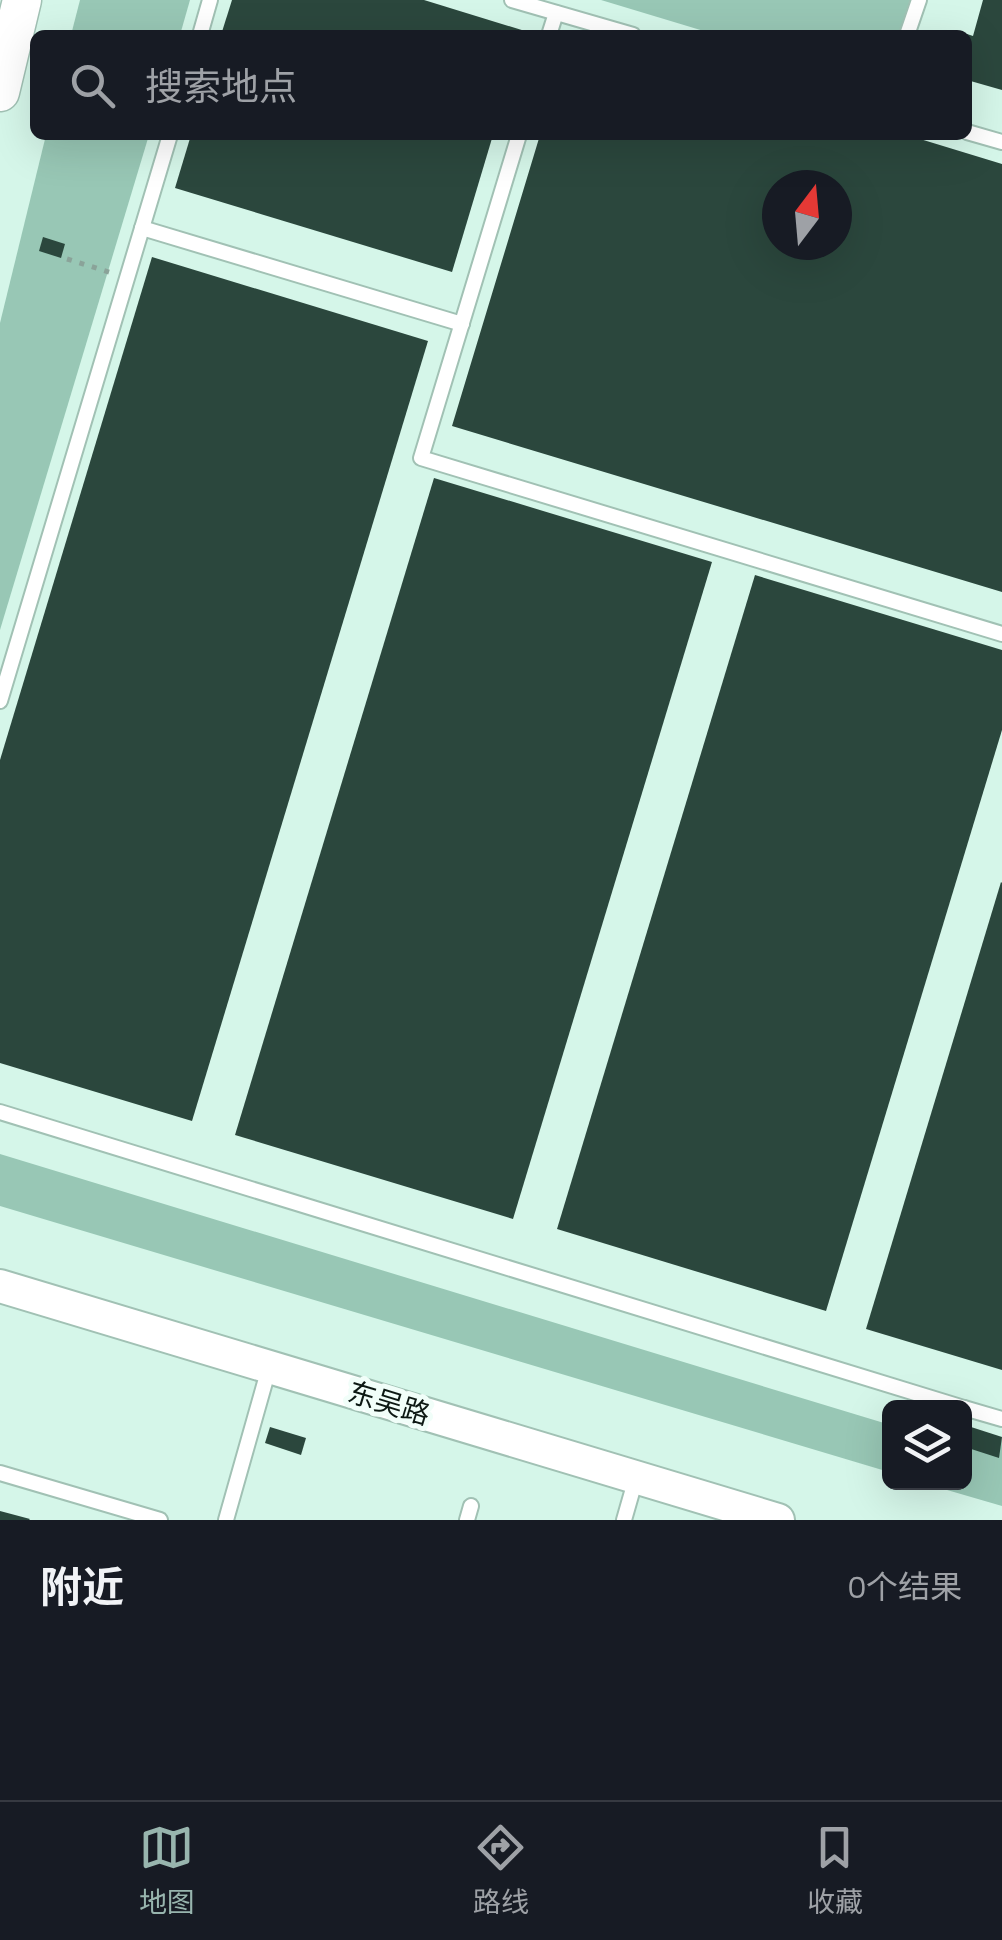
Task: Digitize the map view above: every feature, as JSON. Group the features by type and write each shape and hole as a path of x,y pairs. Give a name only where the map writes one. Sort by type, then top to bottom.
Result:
{"main road":[{"path":"0,92 22,0"}],"street":[{"name":"东吴路","path":"0,1286 778,1520"}],"lane":[{"path":"201,30 210,0"},
{"path":"512,0 616,30"},
{"path":"909,30 919,0"},
{"path":"551,30 556,12"},
{"path":"972,133 1002,142"},
{"path":"0,701 168,140"},
{"path":"517,140 421,458 1002,634"},
{"path":"142,228 462,324"},
{"path":"0,1112 938,1400"},
{"path":"226,1520 269,1367"},
{"path":"972,1410 1002,1419"},
{"path":"0,1473 127,1516 160,1520"},
{"path":"624,1520 636,1478"}],"path":[{"path":"67,259 127,277"}],"green space":[{"path":"80,0 190,0 181,30 72,30"},
{"path":"601,0 911,0 902,30 700,30"},
{"path":"45,140 147,140 0,630 0,323"},
{"path":"0,1154 882,1422 882,1470 0,1206"},
{"path":"972,1428 1002,1438 1002,1506 947,1490 972,1490"}],"building":[{"path":"232,0 424,0 522,30 223,30"},
{"path":"983,0 1002,0 1002,90 972,81 973,36"},
{"path":"189,140 492,140 452,272 175,188"},
{"path":"538,140 923,140 1002,164 1002,592 452,426"},
{"path":"43,237 65,244 61,258 39,251"},
{"path":"152,257 428,341 192,1121 0,1063 0,760"},
{"path":"434,478 712,562 513,1219 235,1135"},
{"path":"755,575 1002,650 1002,730 826,1311 557,1229"},
{"path":"1002,883 1002,1370 866,1329"},
{"path":"270,1427 306,1438 301,1455 265,1443"},
{"path":"972,1427 1002,1437 999,1458 972,1449"},
{"path":"0,1511 30,1519 0,1520"}]}
